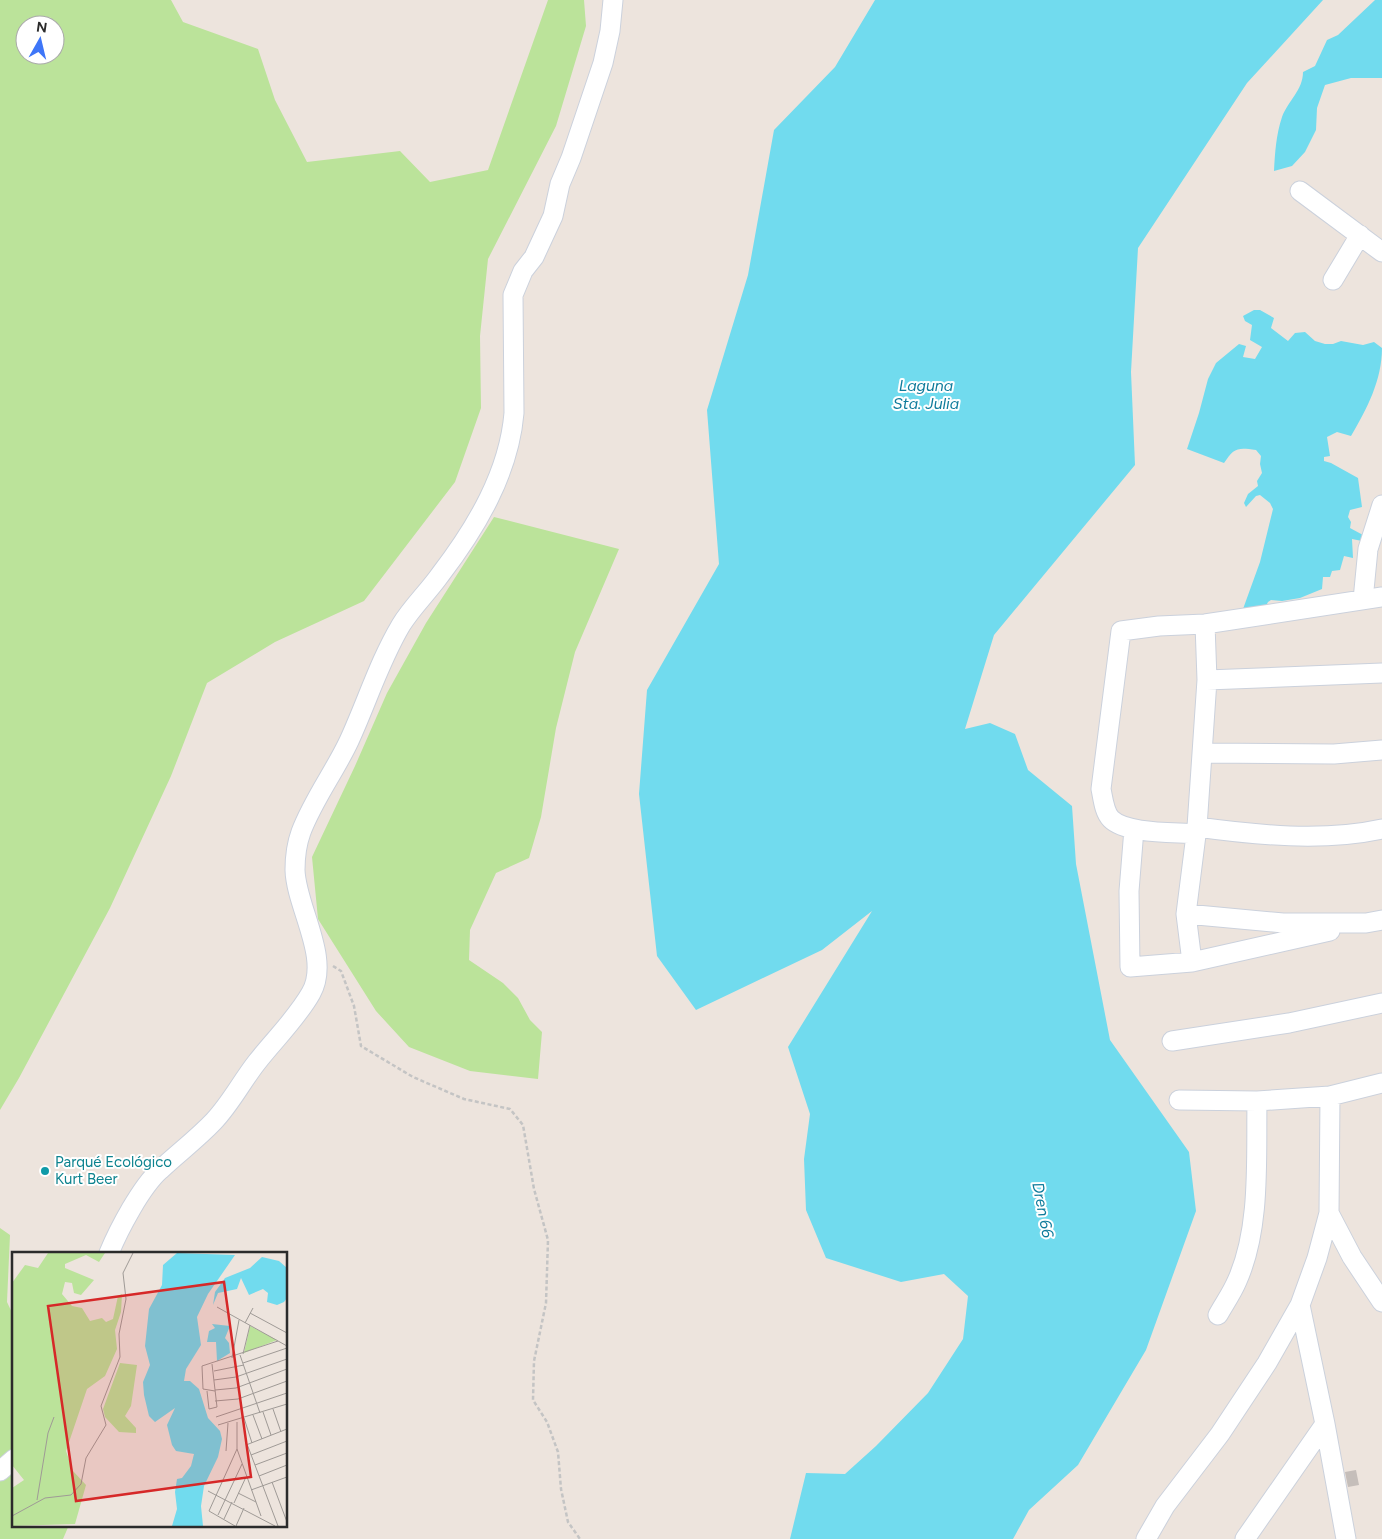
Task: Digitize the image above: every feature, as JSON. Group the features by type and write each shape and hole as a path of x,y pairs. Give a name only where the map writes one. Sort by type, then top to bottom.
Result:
{"street":[{"path":"110,1252 130,1212 158,1171 191,1144 216,1119 256,1063 310,996 317,982 316,954 298,889 295,870 296,852 301,833 350,739 386,652 402,622 440,576 479,520 502,468 513,429 515,353 513,295 523,271 534,257 553,216 560,184 601,70 610,31 613,0"},
{"path":"1300,190 1382,252"},
{"path":"1333,280 1360,235"},
{"path":"1363,600 1368,548 1382,505"},
{"path":"1382,597 1205,624 1159,626 1121,631 1101,789 1104,805 1110,818 1120,825 1134,829 1299,836 1365,833 1382,829"},
{"path":"1192,962 1186,914 1196,831 1207,680 1205,624"},
{"path":"1207,680 1382,673"},
{"path":"1202,752 1334,754 1382,750"},
{"path":"1134,829 1129,891 1130,967 1192,962 1374,922"},
{"path":"1186,914 1283,923 1374,922"},
{"path":"1172,1042 1289,1023 1382,1003"},
{"path":"1179,1100 1258,1101 1330,1096 1382,1083"},
{"path":"1146,1539 1164,1506 1220,1434 1267,1363 1300,1305 1317,1258 1329,1213 1330,1096"},
{"path":"1218,1315 1237,1282 1249,1244 1255,1188 1258,1101"},
{"path":"1329,1213 1352,1257 1379,1292"},
{"path":"1300,1305 1325,1424 1343,1537"},
{"path":"1245,1539 1325,1424"},
{"path":"0,1471 12,1461"}],"path":[{"path":"316,954 340,971 354,1006 361,1046 413,1077 464,1099 510,1109 523,1126 534,1189 548,1240 546,1303 534,1362 534,1400 547,1422 558,1452 561,1489 568,1522 580,1539"}],"green space":[{"path":"0,0 171,0 183,22 258,49 275,100 307,162 400,151 430,182 488,170 548,0 584,0 586,26 556,126 488,259 480,336 481,408 455,482 364,601 275,642 207,683 171,776 110,908 0,1110"},
{"path":"494,517 619,549 575,652 556,728 541,817 529,858 496,873 470,930 469,960 503,983 518,998 530,1020 542,1032 538,1079 470,1071 409,1047 376,1011 318,919 312,857 387,693 426,623"},
{"path":"0,1228 10,1235 7,1302 12,1313 12,1526 69,1526 63,1539 0,1539"}],"water":[{"name":"Laguna Sta. Julia","path":"875,0 1323,0 1247,83 1138,248 1131,372 1135,465 994,635 965,729 990,723 1015,734 1028,770 1072,806 1076,864 1110,1040 1189,1152 1196,1211 1146,1350 1078,1465 1029,1510 1013,1539 790,1539 806,1473 845,1474 876,1446 928,1393 963,1339 968,1296 944,1274 901,1282 826,1258 806,1210 804,1159 810,1114 788,1047 872,911 822,950 696,1010 657,956 639,794 647,690 719,564 707,410 748,275 774,130 835,67"},
{"path":"1375,0 1382,0 1382,78 1351,78 1325,85 1317,108 1316,130 1305,152 1292,166 1274,171 1276,144 1282,117 1301,84 1303,72 1315,66 1327,40 1338,35"},
{"path":"1254,310 1260,310 1274,318 1271,328 1288,341 1295,333 1305,332 1315,341 1325,344 1341,341 1363,345 1374,342 1382,348 1376,383 1363,415 1351,436 1337,432 1327,437 1330,456 1324,457 1324,461 1358,478 1362,507 1350,510 1348,517 1351,522 1350,528 1363,535 1362,541 1352,539 1353,558 1344,556 1340,570 1332,571 1330,577 1323,577 1322,589 1300,598 1282,601 1271,600 1266,606 1243,609 1260,562 1273,509 1270,503 1260,495 1256,496 1246,507 1244,503 1248,494 1258,486 1257,481 1262,473 1261,456 1256,450 1240,449 1231,454 1224,463 1187,449 1208,379 1216,363 1239,344 1246,346 1243,357 1255,359 1262,347 1250,340 1252,325 1245,321 1243,316"}],"building":[{"path":"1356,1470 1359,1485 1348,1487 1345,1472"}],"place":[{"name":"Parqué Ecológico Kurt Beer","path":"45,1171"}],"water label":[{"name":"Dren 66","path":"1043,1210"}]}
